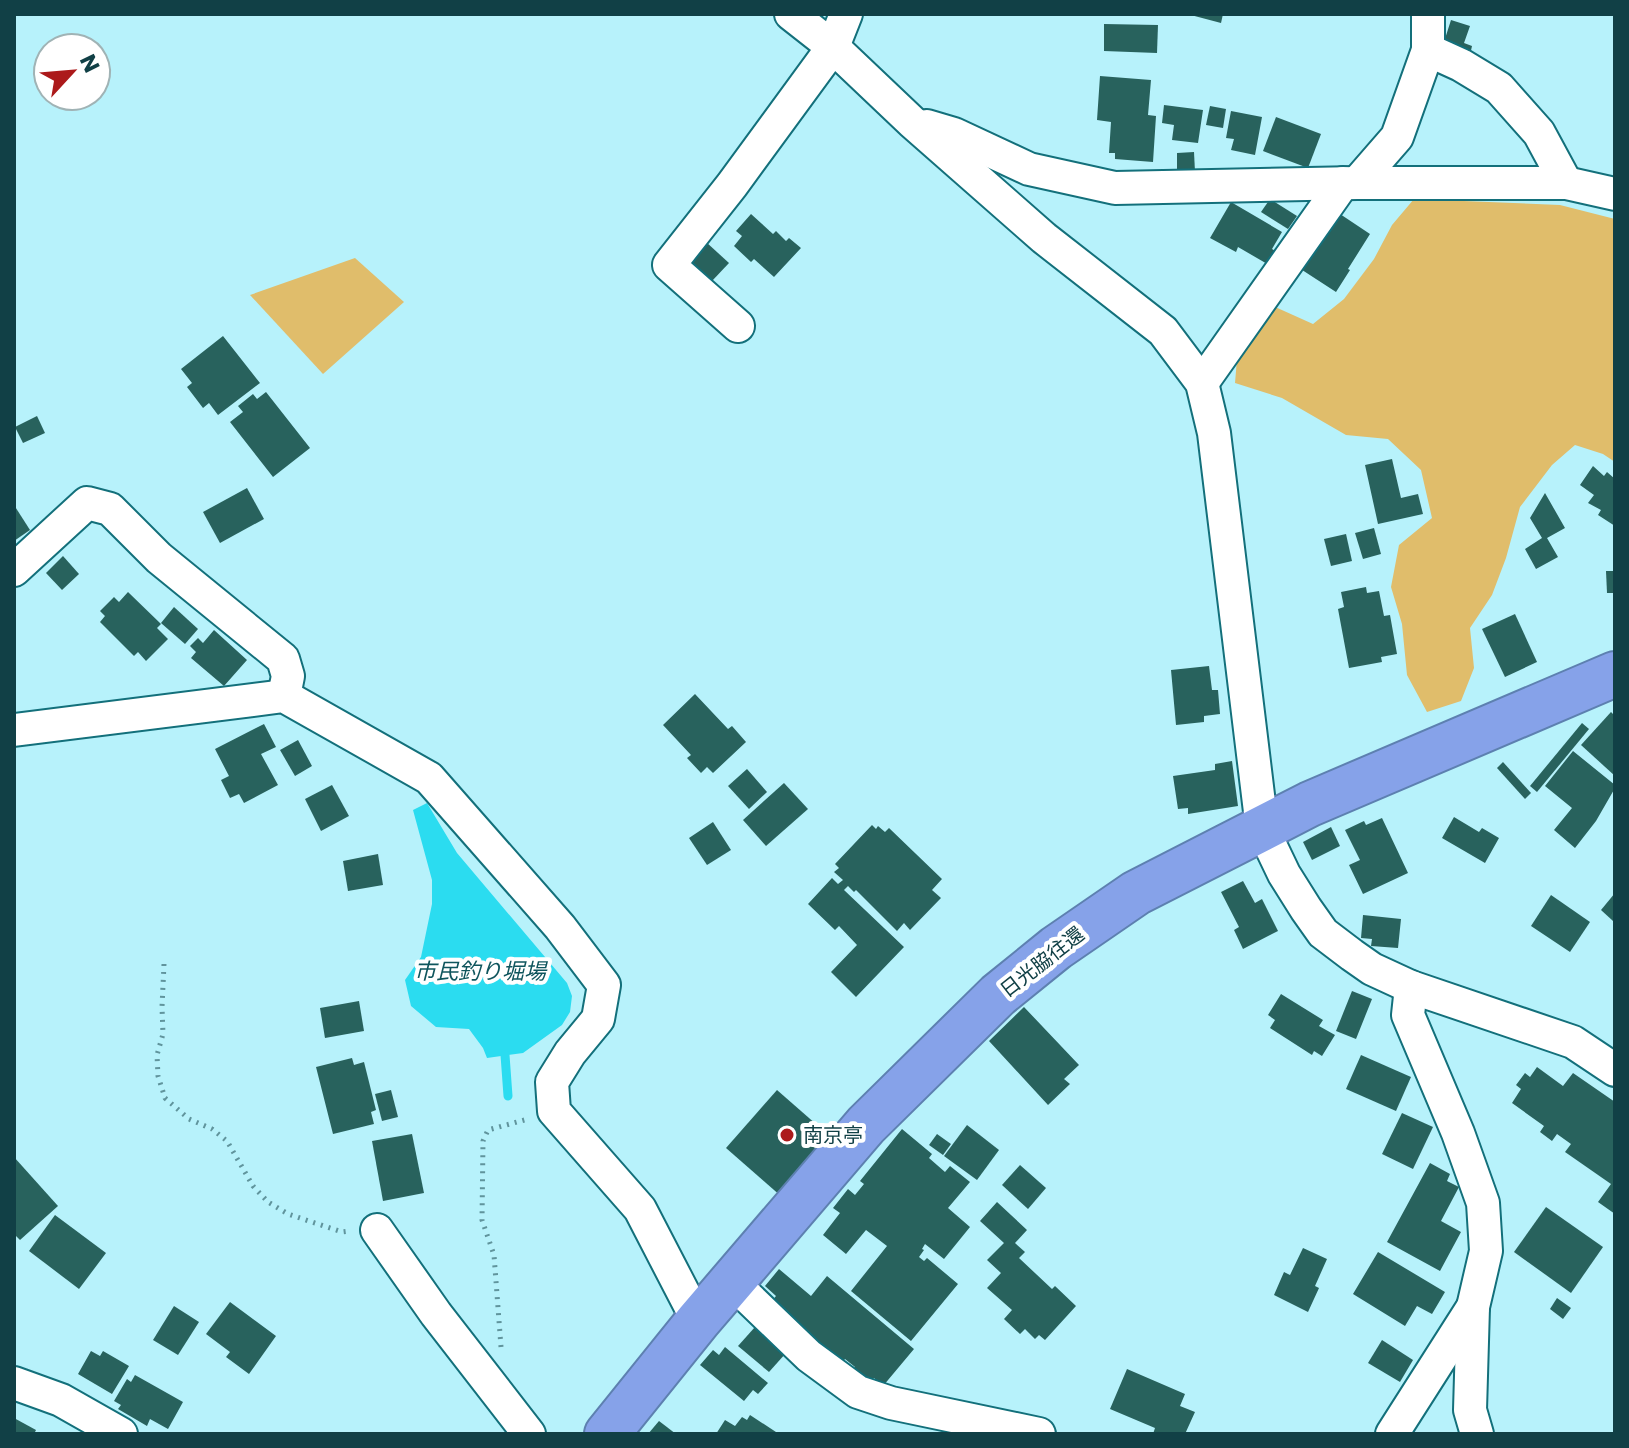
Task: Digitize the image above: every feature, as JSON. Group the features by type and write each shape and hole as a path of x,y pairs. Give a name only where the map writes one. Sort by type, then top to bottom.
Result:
{"highway":[{"name":"日光脇往還","path":"607,1434 698,1321 866,1125 998,995 1056,948 1136,893 1262,828 1615,674"}],"street":[{"path":"791,14 833,47 912,122 1044,238 1163,331 1202,383 1214,433 1262,828 1284,874 1323,933 1372,969 1411,987 1573,1042 1615,1070"},
{"path":"738,326 669,265 833,47 846,14"},
{"path":"1202,383 1350,183 1397,137 1428,50 1428,14"},
{"path":"1428,50 1499,88 1539,133 1566,183"},
{"path":"912,122 954,134 1029,169 1115,188 1566,183 1615,194"},
{"path":"14,570 87,503 110,509 159,558 283,659 288,676 284,696"},
{"path":"14,730 284,696 429,778 560,927 604,985 598,1019 570,1053 552,1082 554,1111 640,1209 698,1321"},
{"path":"1411,987 1408,1015 1458,1133 1483,1203 1486,1251 1473,1307 1470,1410 1477,1434"},
{"path":"377,1230 436,1314 529,1434"},
{"path":"732,1282 809,1356 858,1392 891,1403 1039,1434"},
{"path":"1392,1434 1473,1307"},
{"path":"14,1383 61,1400 121,1434"}],"path":[{"path":"164,964 163,1034 157,1055 158,1076 165,1098 189,1119 212,1129 227,1141 253,1186 268,1202 288,1214 342,1232 377,1230"},
{"path":"495,1389 502,1364 494,1255 482,1220 483,1141 488,1130 554,1111"}],"shaded area":[{"path":"1414,199 1560,205 1615,219 1615,462 1603,454 1575,445 1552,465 1520,507 1492,595 1470,628 1474,668 1461,701 1427,712 1407,675 1402,624 1391,587 1399,545 1432,518 1421,470 1388,439 1346,435 1282,398 1235,383 1237,359 1273,306 1313,324 1344,299 1374,259 1392,225"},
{"path":"355,258 404,302 323,374 250,295"}],"water":[{"name":"市民釣り堀場","path":"427,803 457,853 567,983 572,996 570,1012 562,1025 523,1053 487,1058 469,1029 436,1027 411,1006 405,980 421,957 432,904 432,880 413,810"}],"building":[{"path":"1187,14 1223,14 1221,23"},
{"path":"1451,20 1470,26 1464,43 1472,46 1470,55 1443,45"},
{"path":"1104,24 1158,25 1157,53 1104,51"},
{"path":"1100,76 1151,80 1148,115 1156,116 1153,162 1115,159 1115,153 1109,153 1111,122 1097,120"},
{"path":"1164,105 1203,110 1198,143 1172,140 1174,125 1162,123"},
{"path":"1210,106 1226,109 1223,128 1206,125"},
{"path":"1231,111 1262,117 1255,155 1231,150 1234,139 1226,138"},
{"path":"1276,117 1321,134 1308,168 1263,151"},
{"path":"1194,152 1195,172 1177,172 1177,153"},
{"path":"1270,199 1297,216 1288,229 1261,212"},
{"path":"1231,202 1282,232 1272,249 1277,252 1269,265 1238,247 1236,252 1210,238"},
{"path":"1337,212 1370,234 1336,292 1296,266"},
{"path":"751,214 773,234 776,231 786,241 789,238 801,248 774,277 734,246 742,236 736,231"},
{"path":"706,242 729,263 712,281 689,261"},
{"path":"223,336 260,383 218,415 209,403 203,408 187,387 192,383 181,369"},
{"path":"266,392 310,448 273,477 230,422 243,412 238,406 253,394 257,399"},
{"path":"37,416 45,433 23,443 15,427"},
{"path":"1392,459 1401,498 1418,494 1423,514 1378,524 1365,465"},
{"path":"1593,466 1604,476 1607,472 1615,479 1615,526 1598,515 1601,510 1588,503 1594,495 1580,485"},
{"path":"247,488 264,519 220,543 203,512"},
{"path":"1545,493 1565,528 1547,538 1558,557 1536,569 1525,549 1542,538 1530,518"},
{"path":"14,505 30,530 14,541"},
{"path":"1374,528 1381,554 1363,559 1355,533"},
{"path":"1346,534 1352,561 1331,566 1324,539"},
{"path":"63,556 79,574 62,590 46,573"},
{"path":"1606,571 1615,571 1615,593 1607,593"},
{"path":"1366,587 1367,593 1379,591 1384,616 1390,615 1397,654 1381,657 1382,662 1349,668 1338,609 1344,607 1341,592"},
{"path":"128,592 161,624 157,628 168,639 146,661 138,652 134,656 100,622 105,616 100,611 114,597 119,602"},
{"path":"174,607 198,629 185,644 161,623"},
{"path":"1515,614 1537,662 1505,677 1482,629"},
{"path":"214,630 247,660 224,686 191,658 196,652 190,646 198,638 203,643"},
{"path":"1209,666 1212,690 1218,690 1220,714 1204,716 1204,722 1176,725 1171,670"},
{"path":"695,694 728,729 732,726 746,742 713,773 707,767 701,773 687,758 691,755 663,725"},
{"path":"1611,712 1615,716 1615,776 1581,745"},
{"path":"1582,723 1589,729 1537,792 1530,786"},
{"path":"264,724 276,747 261,754 278,785 244,803 239,794 230,798 221,780 229,776 215,749"},
{"path":"298,740 312,766 295,776 280,750"},
{"path":"1573,751 1615,785 1596,821 1575,848 1554,830 1572,808 1545,786"},
{"path":"1232,761 1238,806 1188,814 1188,808 1178,809 1173,776 1215,770 1215,764"},
{"path":"1503,762 1531,793 1525,799 1497,768"},
{"path":"747,769 767,792 749,809 728,786"},
{"path":"784,783 808,809 766,846 743,820"},
{"path":"332,785 349,816 321,831 305,799"},
{"path":"1454,817 1479,832 1482,828 1499,838 1485,863 1442,838"},
{"path":"1382,818 1408,873 1363,894 1349,865 1360,860 1345,830 1364,821 1366,825"},
{"path":"713,822 731,850 707,865 689,838"},
{"path":"872,825 885,832 889,828 942,879 932,890 941,898 910,930 904,923 897,931 856,890 854,892 848,886 844,890 904,947 856,997 831,972 857,945 839,926 835,930 808,904 832,878 838,884 843,880 834,872 839,868 835,864"},
{"path":"1331,827 1340,846 1312,860 1303,842"},
{"path":"378,854 383,885 348,891 343,861"},
{"path":"1243,881 1255,903 1262,899 1278,931 1243,949 1234,930 1239,927 1221,892"},
{"path":"1615,893 1615,918 1613,921 1601,910"},
{"path":"1551,895 1590,922 1570,952 1531,926"},
{"path":"1363,915 1401,919 1398,948 1371,946 1372,939 1361,938"},
{"path":"1352,991 1372,999 1356,1039 1336,1031"},
{"path":"1281,994 1323,1020 1319,1026 1335,1035 1322,1056 1314,1051 1312,1055 1270,1028 1275,1020 1268,1015"},
{"path":"359,1001 364,1031 325,1038 320,1008"},
{"path":"1024,1007 1079,1065 1064,1079 1070,1084 1048,1105 989,1041"},
{"path":"1361,1055 1411,1077 1396,1111 1346,1089"},
{"path":"352,1058 354,1065 364,1062 376,1110 371,1112 374,1124 333,1134 316,1067"},
{"path":"1537,1067 1563,1086 1573,1073 1615,1102 1615,1214 1598,1202 1611,1184 1565,1152 1571,1144 1557,1134 1552,1141 1540,1132 1544,1126 1512,1103 1521,1089 1516,1085 1525,1073 1530,1077"},
{"path":"391,1090 398,1117 382,1121 375,1094"},
{"path":"777,1090 833,1139 782,1197 726,1148"},
{"path":"1402,1113 1433,1127 1413,1169 1382,1154"},
{"path":"967,1125 999,1150 977,1180 944,1156"},
{"path":"902,1129 932,1154 929,1158 945,1172 950,1166 970,1182 948,1208 970,1227 944,1259 925,1244 919,1257 924,1261 927,1258 958,1284 911,1341 851,1291 887,1246 866,1230 846,1254 823,1235 840,1213 833,1208 848,1189 855,1195 864,1184 860,1181"},
{"path":"412,1134 424,1193 383,1201 372,1141"},
{"path":"937,1134 951,1144 943,1155 929,1145"},
{"path":"14,1157 58,1206 20,1240 14,1234"},
{"path":"1430,1163 1450,1174 1447,1181 1459,1187 1441,1221 1461,1232 1440,1271 1387,1242"},
{"path":"1020,1165 1046,1188 1028,1209 1002,1185"},
{"path":"997,1202 1027,1230 1015,1243 1025,1252 1019,1258 1052,1289 1055,1286 1076,1306 1045,1340 1039,1335 1035,1339 1025,1329 1020,1334 1004,1319 1012,1310 987,1288 1001,1273 987,1260 1004,1243 980,1221"},
{"path":"1546,1207 1603,1247 1571,1293 1514,1252"},
{"path":"55,1215 106,1253 79,1289 29,1251"},
{"path":"1303,1248 1327,1259 1308,1312 1274,1295 1284,1272 1290,1275"},
{"path":"1378,1252 1445,1292 1432,1314 1417,1306 1405,1326 1353,1294"},
{"path":"779,1269 811,1296 827,1276 914,1349 883,1386 874,1378 866,1387 850,1373 855,1367 845,1359 838,1368 766,1308 776,1296 765,1286"},
{"path":"1557,1298 1571,1308 1563,1319 1550,1309"},
{"path":"230,1302 276,1336 249,1374 226,1357 230,1352 206,1334"},
{"path":"174,1306 199,1322 178,1355 153,1340"},
{"path":"755,1327 786,1353 769,1372 738,1346"},
{"path":"1382,1340 1413,1360 1400,1382 1368,1363"},
{"path":"725,1347 768,1383 758,1394 753,1390 744,1401 700,1365 713,1350 719,1355"},
{"path":"91,1351 100,1356 103,1351 129,1366 112,1394 78,1374"},
{"path":"1127,1369 1185,1394 1180,1406 1195,1412 1185,1434 1153,1434 1155,1428 1110,1409"},
{"path":"135,1375 183,1402 168,1429 150,1419 147,1426 118,1409 121,1405 114,1401 127,1379 131,1382"},
{"path":"750,1415 779,1434 716,1434 725,1420 735,1426 742,1417 747,1420"},
{"path":"14,1418 36,1430 34,1434 14,1434"},
{"path":"659,1421 676,1434 648,1434"}],"waterway":[{"path":"505,1055 508,1096"}],"place":[{"name":"南京亭","path":"787,1135"}]}
